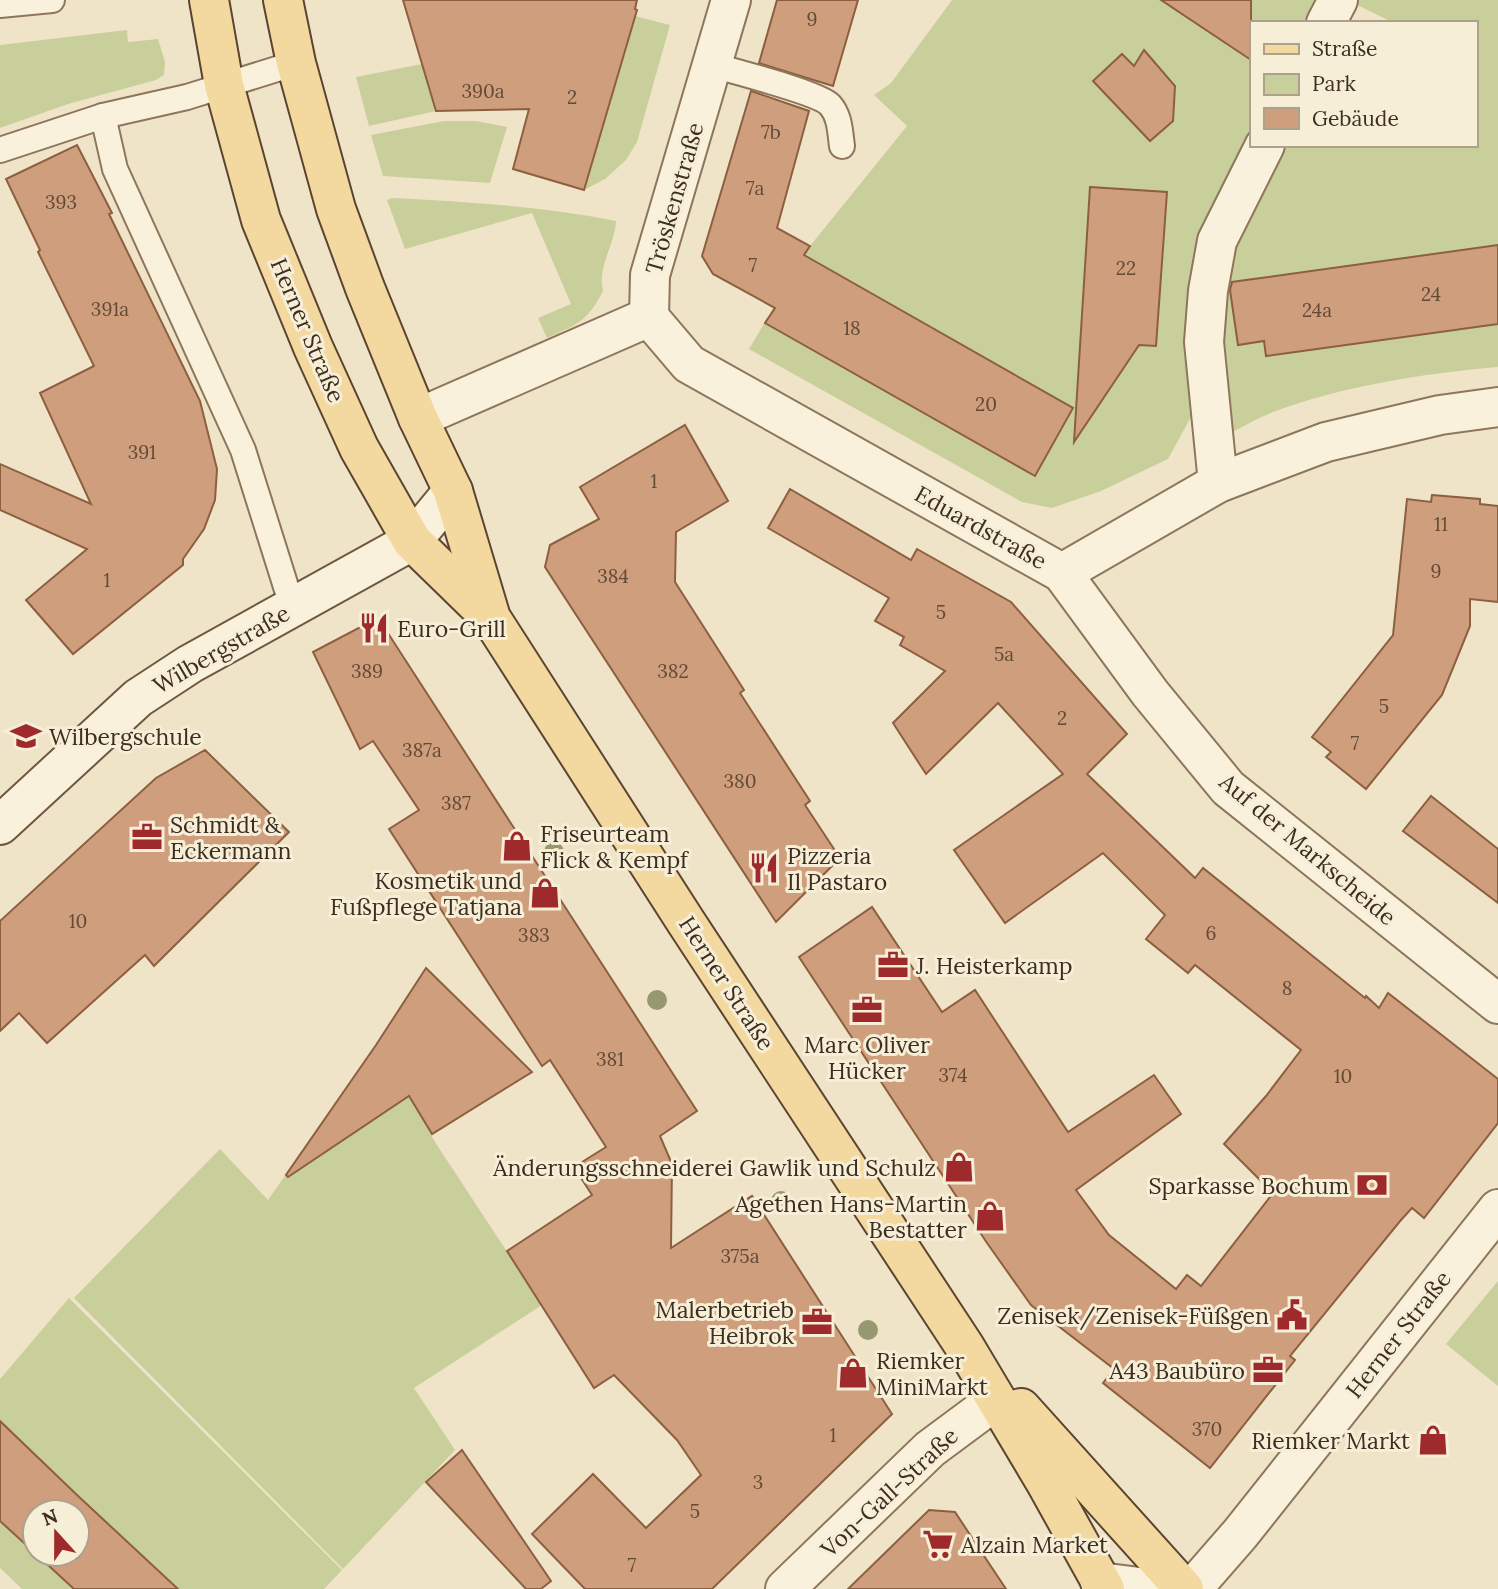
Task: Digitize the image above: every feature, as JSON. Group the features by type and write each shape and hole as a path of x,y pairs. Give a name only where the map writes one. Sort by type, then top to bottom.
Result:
{"main road":[{"name":"Herner Straße","path":"209,0 224,86 261,220 307,334 359,448 412,541 492,618 671,899 965,1347 1046,1483 1102,1586"},
{"name":"Herner Straße","path":"283,0 296,64 336,209 418,418 453,491 492,618"},
{"name":"Herner Straße","path":"965,1347 1184,1589"}],"street":[{"name":"Tröskenstraße","path":"649,317 650,275 731,0"},
{"path":"1327,21 1338,0"},
{"path":"1218,483 1204,342 1208,291 1217,241 1264,147"},
{"path":"418,418 649,317"},
{"name":"Eduardstraße","path":"649,317 689,364 1062,573 1218,483 1326,442 1440,415 1498,407"},
{"name":"Wilbergstraße","path":"0,825 138,698 190,664 412,541 453,491"},
{"name":"Auf der Markscheide","path":"1062,573 1150,693 1227,788 1498,1004"},
{"name":"Herner Straße","path":"1192,1589 1240,1534 1498,1209"},
{"name":"Von-Gall-Straße","path":"785,1589 930,1449 996,1400"},
{"path":"1102,1586 1155,1589"}],"lane":[{"path":"0,5 51,0"},
{"path":"0,150 103,116 187,97 296,64"},
{"path":"712,65 828,103 837,116 842,146"},
{"path":"103,116 115,169 243,450 293,608"}],"green space":[{"path":"952,0 1315,0 1306,21 1250,21 1250,143 1188,336 1192,415 1168,459 1101,491 1052,508 1022,502 749,349 810,246 907,126 874,95 891,83"},
{"path":"1347,0 1498,0 1498,367 1414,377 1329,394 1270,413 1227,435 1221,305 1229,260 1276,147 1477,147 1477,21 1390,21"},
{"path":"635,16 670,25 637,142 626,160 605,179 584,190"},
{"path":"127,30 128,42 158,39 165,62 164,75 156,80 68,104 0,128 0,45"},
{"path":"422,64 436,111 369,126 356,77"},
{"path":"444,121 476,121 507,127 490,183 383,176 371,135"},
{"path":"392,198 533,208 616,221 602,273 603,291 581,321 547,338 538,318 571,304 532,213 405,249 387,200"},
{"path":"409,1097 435,1142 542,1305 414,1388 455,1450 343,1569 74,1298 220,1149 268,1200 328,1114 349,1136"},
{"path":"1498,1281 1498,1386 1446,1344"},
{"path":"69,1298 342,1570 324,1589 22,1589 0,1568 0,1379"}],"building":[{"path":"403,0 637,0 637,10 584,190 513,169 529,109 436,111"},
{"path":"777,0 858,0 833,86 759,63"},
{"path":"1161,0 1251,0 1250,59"},
{"path":"1144,50 1175,86 1173,121 1150,141 1093,81 1122,54 1134,66"},
{"path":"751,91 809,111 777,228 810,246 804,255 1073,408 1035,476 765,323 775,308 713,274 702,256"},
{"path":"77,145 200,401 217,469 215,500 204,529 183,559 183,565 73,654 26,600 87,549 0,510 0,464 91,504 40,393 94,366 38,252 40,250 6,179"},
{"path":"1090,187 1167,192 1156,346 1139,345 1074,442"},
{"path":"1498,245 1498,324 1266,356 1264,341 1238,345 1230,290 1232,282"},
{"path":"685,425 728,501 676,532 675,582 744,690 740,693 810,801 805,805 840,858 776,922 545,567 550,545 599,519 580,487"},
{"path":"790,489 911,560 917,549 1011,602 1127,734 1087,774 1195,878 1203,868 1365,998 1366,996 1379,1008 1388,993 1498,1079 1498,1123 1424,1218 1412,1208 1401,1220 1290,1356 1295,1360 1210,1468 1103,1383 1114,1369 1031,1305 987,1243 799,957 872,907 942,1012 975,990 1068,1132 1154,1075 1181,1114 1076,1190 1109,1235 1176,1289 1187,1275 1201,1286 1273,1193 1224,1144 1301,1050 1195,965 1188,973 1146,939 1165,915 1103,853 1005,923 954,850 1063,774 998,703 926,774 893,723 945,671 900,645 904,637 875,621 889,598 768,528"},
{"path":"1432,495 1480,499 1480,504 1498,506 1498,602 1470,599 1470,626 1442,695 1366,789 1326,757 1331,752 1312,737 1393,635 1407,499 1431,502"},
{"path":"368,623 384,627 697,1111 660,1136 672,1164 671,1248 752,1196 892,1414 712,1589 585,1589 532,1534 593,1474 646,1528 701,1475 677,1440 614,1375 594,1388 507,1251 592,1195 574,1167 606,1147 550,1060 542,1066 389,829 419,810 373,741 360,749 313,652"},
{"path":"205,750 289,832 154,966 145,955 47,1043 19,1013 0,1031 0,921 156,778"},
{"path":"1431,796 1498,849 1498,903 1403,831"},
{"path":"426,968 532,1072 432,1134 409,1096 288,1177 286,1175"},
{"path":"0,1421 80,1498 21,1498 21,1540 0,1521"},
{"path":"462,1450 551,1581 541,1589 526,1589 426,1482"},
{"path":"91,1508 178,1589 74,1589 51,1568 91,1568"},
{"path":"929,1510 955,1512 1006,1589 848,1589"}],"place":[{"name":"Euro-Grill","path":"374,628"},
{"name":"Wilbergschule","path":"26,736"},
{"name":"Schmidt & Eckermann","path":"147,837"},
{"name":"Friseurteam Flick & Kempf","path":"517,846"},
{"name":"Pizzeria Il Pastaro","path":"764,868"},
{"name":"Kosmetik und Fußpflege Tatjana","path":"545,893"},
{"name":"J. Heisterkamp","path":"893,965"},
{"name":"Marc Oliver Hücker","path":"867,1010"},
{"name":"Änderungsschneiderei Gawlik und Schulz","path":"959,1167"},
{"name":"Sparkasse Bochum","path":"1372,1185"},
{"name":"Agethen Hans-Martin Bestatter","path":"990,1216"},
{"name":"Zenisek/Zenisek-Füßgen","path":"1292,1315"},
{"name":"Malerbetrieb Heibrok","path":"817,1322"},
{"name":"A43 Baubüro","path":"1268,1370"},
{"name":"Riemker MiniMarkt","path":"853,1373"},
{"name":"Riemker Markt","path":"1433,1440"},
{"name":"Alzain Market","path":"938,1544"}]}
